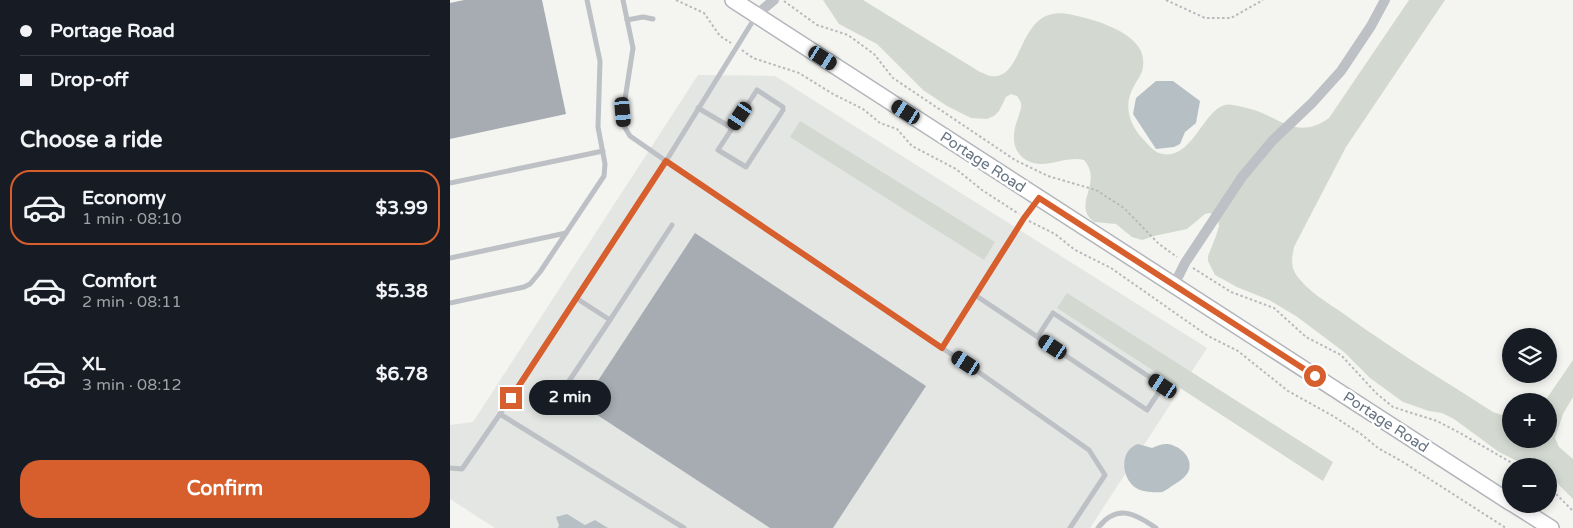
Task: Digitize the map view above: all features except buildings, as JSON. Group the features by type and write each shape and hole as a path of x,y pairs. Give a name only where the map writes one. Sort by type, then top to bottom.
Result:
{"main road":[{"name":"Portage Road","path":"733,0 1502,497"},
{"name":"Portage Road","path":"1528,513 1551,528"}],"street":[{"path":"756,15 764,0"},
{"path":"756,15 774,0"},
{"path":"1174,285 1185,263 1256,158 1313,102 1341,70 1371,26 1385,0"}],"lane":[{"path":"450,303 524,287 530,284 604,176 605,164 598,128 600,62 587,0"},
{"path":"623,0 633,48 623,112 624,126 630,136 977,371 1089,450 1105,475 1070,528"},
{"path":"450,468 462,469 500,414 666,161 756,15"},
{"path":"627,20 644,17 653,19"},
{"path":"757,90 783,107 783,110 746,167 718,150 732,128 757,90"},
{"path":"698,108 732,128"},
{"path":"450,183 603,151"},
{"path":"942,348 1024,218 1039,198"},
{"path":"560,396 672,225"},
{"path":"450,258 566,233"},
{"path":"976,295 1148,410 1163,386 1053,312 1038,336"},
{"path":"576,298 610,320"},
{"path":"500,414 684,528"},
{"path":"1098,528 1117,513 1124,512 1140,517 1156,528"}],"path":[{"path":"676,0 704,13 720,36 753,58 799,73 833,94 863,109 880,123 897,129 912,146 956,169 982,190 1024,218 1054,234 1075,250 1111,268 1208,336 1238,351 1288,391 1333,416 1361,434 1378,448 1506,528"},
{"path":"782,0 817,25 854,40 874,54 893,78 1016,160 1048,176 1096,190 1124,208 1159,244 1185,263 1230,292 1274,308 1306,337 1341,355 1376,393 1393,407 1437,421 1503,458"},
{"path":"1166,0 1205,18 1231,18 1263,0"},
{"path":"1557,495 1573,511"}],"shaded area":[{"path":"823,0 863,0 980,72 991,76 1002,74 1011,66 1031,29 1041,19 1054,14 1073,15 1107,25 1129,37 1137,45 1142,55 1143,69 1131,93 1128,107 1129,114 1137,132 1142,138 1154,150 1163,154 1174,153 1184,148 1207,119 1224,105 1252,109 1295,127 1311,127 1319,124 1329,118 1409,0 1445,0 1346,147 1294,247 1292,266 1302,282 1325,301 1418,364 1493,412 1502,415 1502,448 1557,448 1557,442 1559,447 1573,459 1573,499 1557,483 1557,458 1511,458 1499,452 1454,419 1442,413 1429,411 1403,402 1370,378 1344,352 1296,316 1269,300 1237,287 1215,275 1208,261 1219,226 1218,220 1214,215 1210,213 1205,214 1187,229 1142,240 1132,237 1116,224 1094,222 1088,215 1086,208 1091,177 1084,160 1069,159 1040,164 1026,160 1018,152 1015,147 1014,136 1021,102 1017,96 1011,94 1006,97 999,111 994,116 987,119 971,118 947,106 923,90 877,44 839,24"},
{"path":"698,75 775,76 1207,348 1090,528 495,528 450,499 450,425 473,422"},
{"path":"1156,81 1173,81 1200,101 1196,123 1185,132 1180,144 1174,147 1156,149 1133,114 1136,98"},
{"path":"800,121 995,242 984,260 790,137"},
{"path":"1067,293 1333,462 1323,481 1057,308"},
{"path":"1573,360 1573,397 1563,414 1557,432 1557,393 1550,393"},
{"path":"1138,444 1152,448 1165,444 1180,449 1189,461 1188,472 1181,480 1162,492 1149,492 1136,488 1127,478 1124,464 1128,452"},
{"path":"567,514 585,525 595,520 608,528 558,528 559,525 556,517"}],"route":[{"path":"511,398 666,161 942,348 1024,218 1039,198 1315,376"}]}
